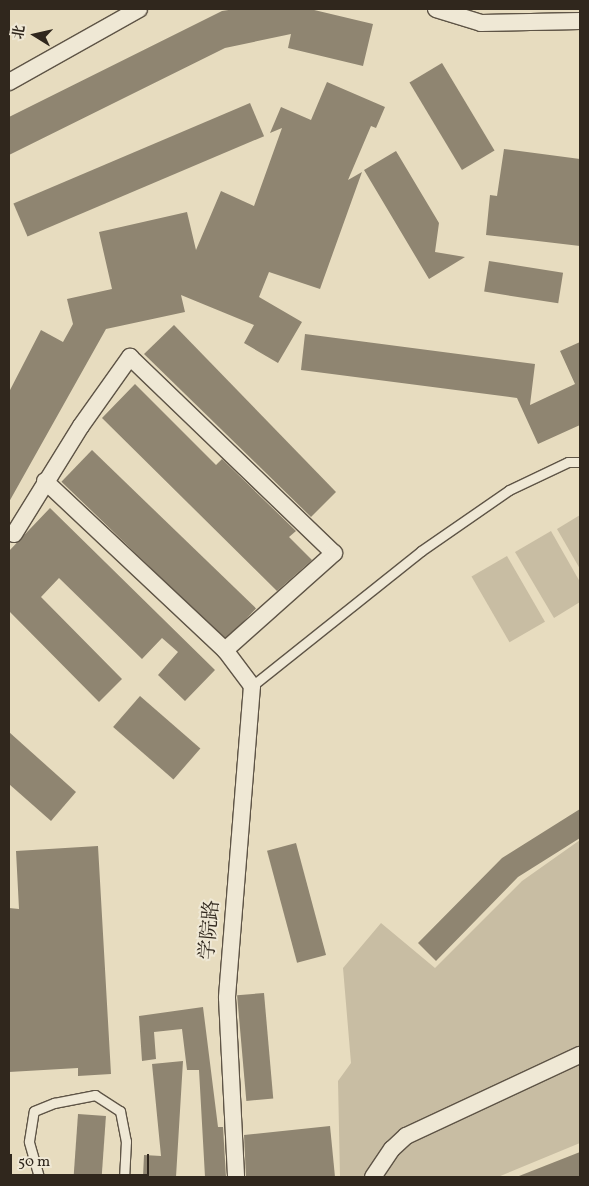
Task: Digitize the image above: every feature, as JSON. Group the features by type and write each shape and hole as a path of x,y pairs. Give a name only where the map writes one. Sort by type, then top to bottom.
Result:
{"street":[{"path":"9,82 139,9"},
{"path":"436,9 481,23 580,21"},
{"path":"14,534 45,481 130,357 334,553 225,650"},
{"path":"45,481 225,650 252,686"},
{"name":"学院路","path":"236,1177 227,998 252,686"},
{"path":"374,1177 392,1149 406,1136 580,1055"}],"lane":[{"path":"252,686 453,529 509,490 568,462 580,462"},
{"path":"39,1177 29,1141 34,1111 54,1103 95,1095 120,1111 126,1141 124,1177"}],"shaded area":[{"path":"580,515 580,569 557,529"},
{"path":"551,531 580,582 580,602 554,618 515,552"},
{"path":"507,556 545,622 509,642 471,576"},
{"path":"580,840 580,1143 498,1177 340,1177 338,1081 351,1063 343,968 381,923 435,968 522,881"}],"building":[{"path":"235,9 310,9 373,24 363,66 288,48 291,34 225,48 9,155 9,117 222,11"},
{"path":"442,63 495,150 462,170 409,83"},
{"path":"327,82 385,107 376,128 371,126 348,180 362,172 320,289 269,272 259,297 302,322 278,363 244,343 254,325 181,295 185,312 106,329 9,502 9,392 41,330 63,342 73,324 67,299 112,289 99,232 187,212 196,250 221,191 254,206 282,128 270,133 281,107 311,120"},
{"path":"250,103 264,136 27,237 13,203"},
{"path":"504,149 580,159 580,246 486,235 490,195 497,196"},
{"path":"396,151 439,223 435,252 465,257 429,279 364,170"},
{"path":"489,261 563,273 558,303 484,292"},
{"path":"174,325 336,492 311,517 144,354"},
{"path":"305,334 535,364 530,405 575,384 560,351 580,342 580,425 538,444 517,398 301,370"},
{"path":"135,384 216,465 222,459 296,531 289,537 312,560 277,591 102,418"},
{"path":"92,450 256,608 225,640 61,482"},
{"path":"50,508 215,670 185,701 158,675 178,652 162,638 142,659 59,578 41,597 122,679 99,702 9,611 9,551"},
{"path":"140,696 200,748 173,779 113,727"},
{"path":"9,732 76,792 51,821 9,784"},
{"path":"580,809 580,838 518,877 436,961 418,943 502,858"},
{"path":"296,843 326,955 297,963 267,851"},
{"path":"98,846 111,1074 78,1076 78,1068 9,1072 9,908 19,909 16,851"},
{"path":"264,993 273,1099 246,1101 237,995"},
{"path":"203,1007 218,1127 223,1127 226,1177 205,1177 199,1070 187,1070 182,1029 154,1032 156,1059 142,1061 139,1016"},
{"path":"183,1061 176,1177 143,1177 144,1155 161,1156 152,1064"},
{"path":"78,1114 106,1116 102,1177 74,1177"},
{"path":"330,1126 335,1177 246,1177 244,1135"},
{"path":"580,1152 580,1177 519,1177 519,1176"}]}
